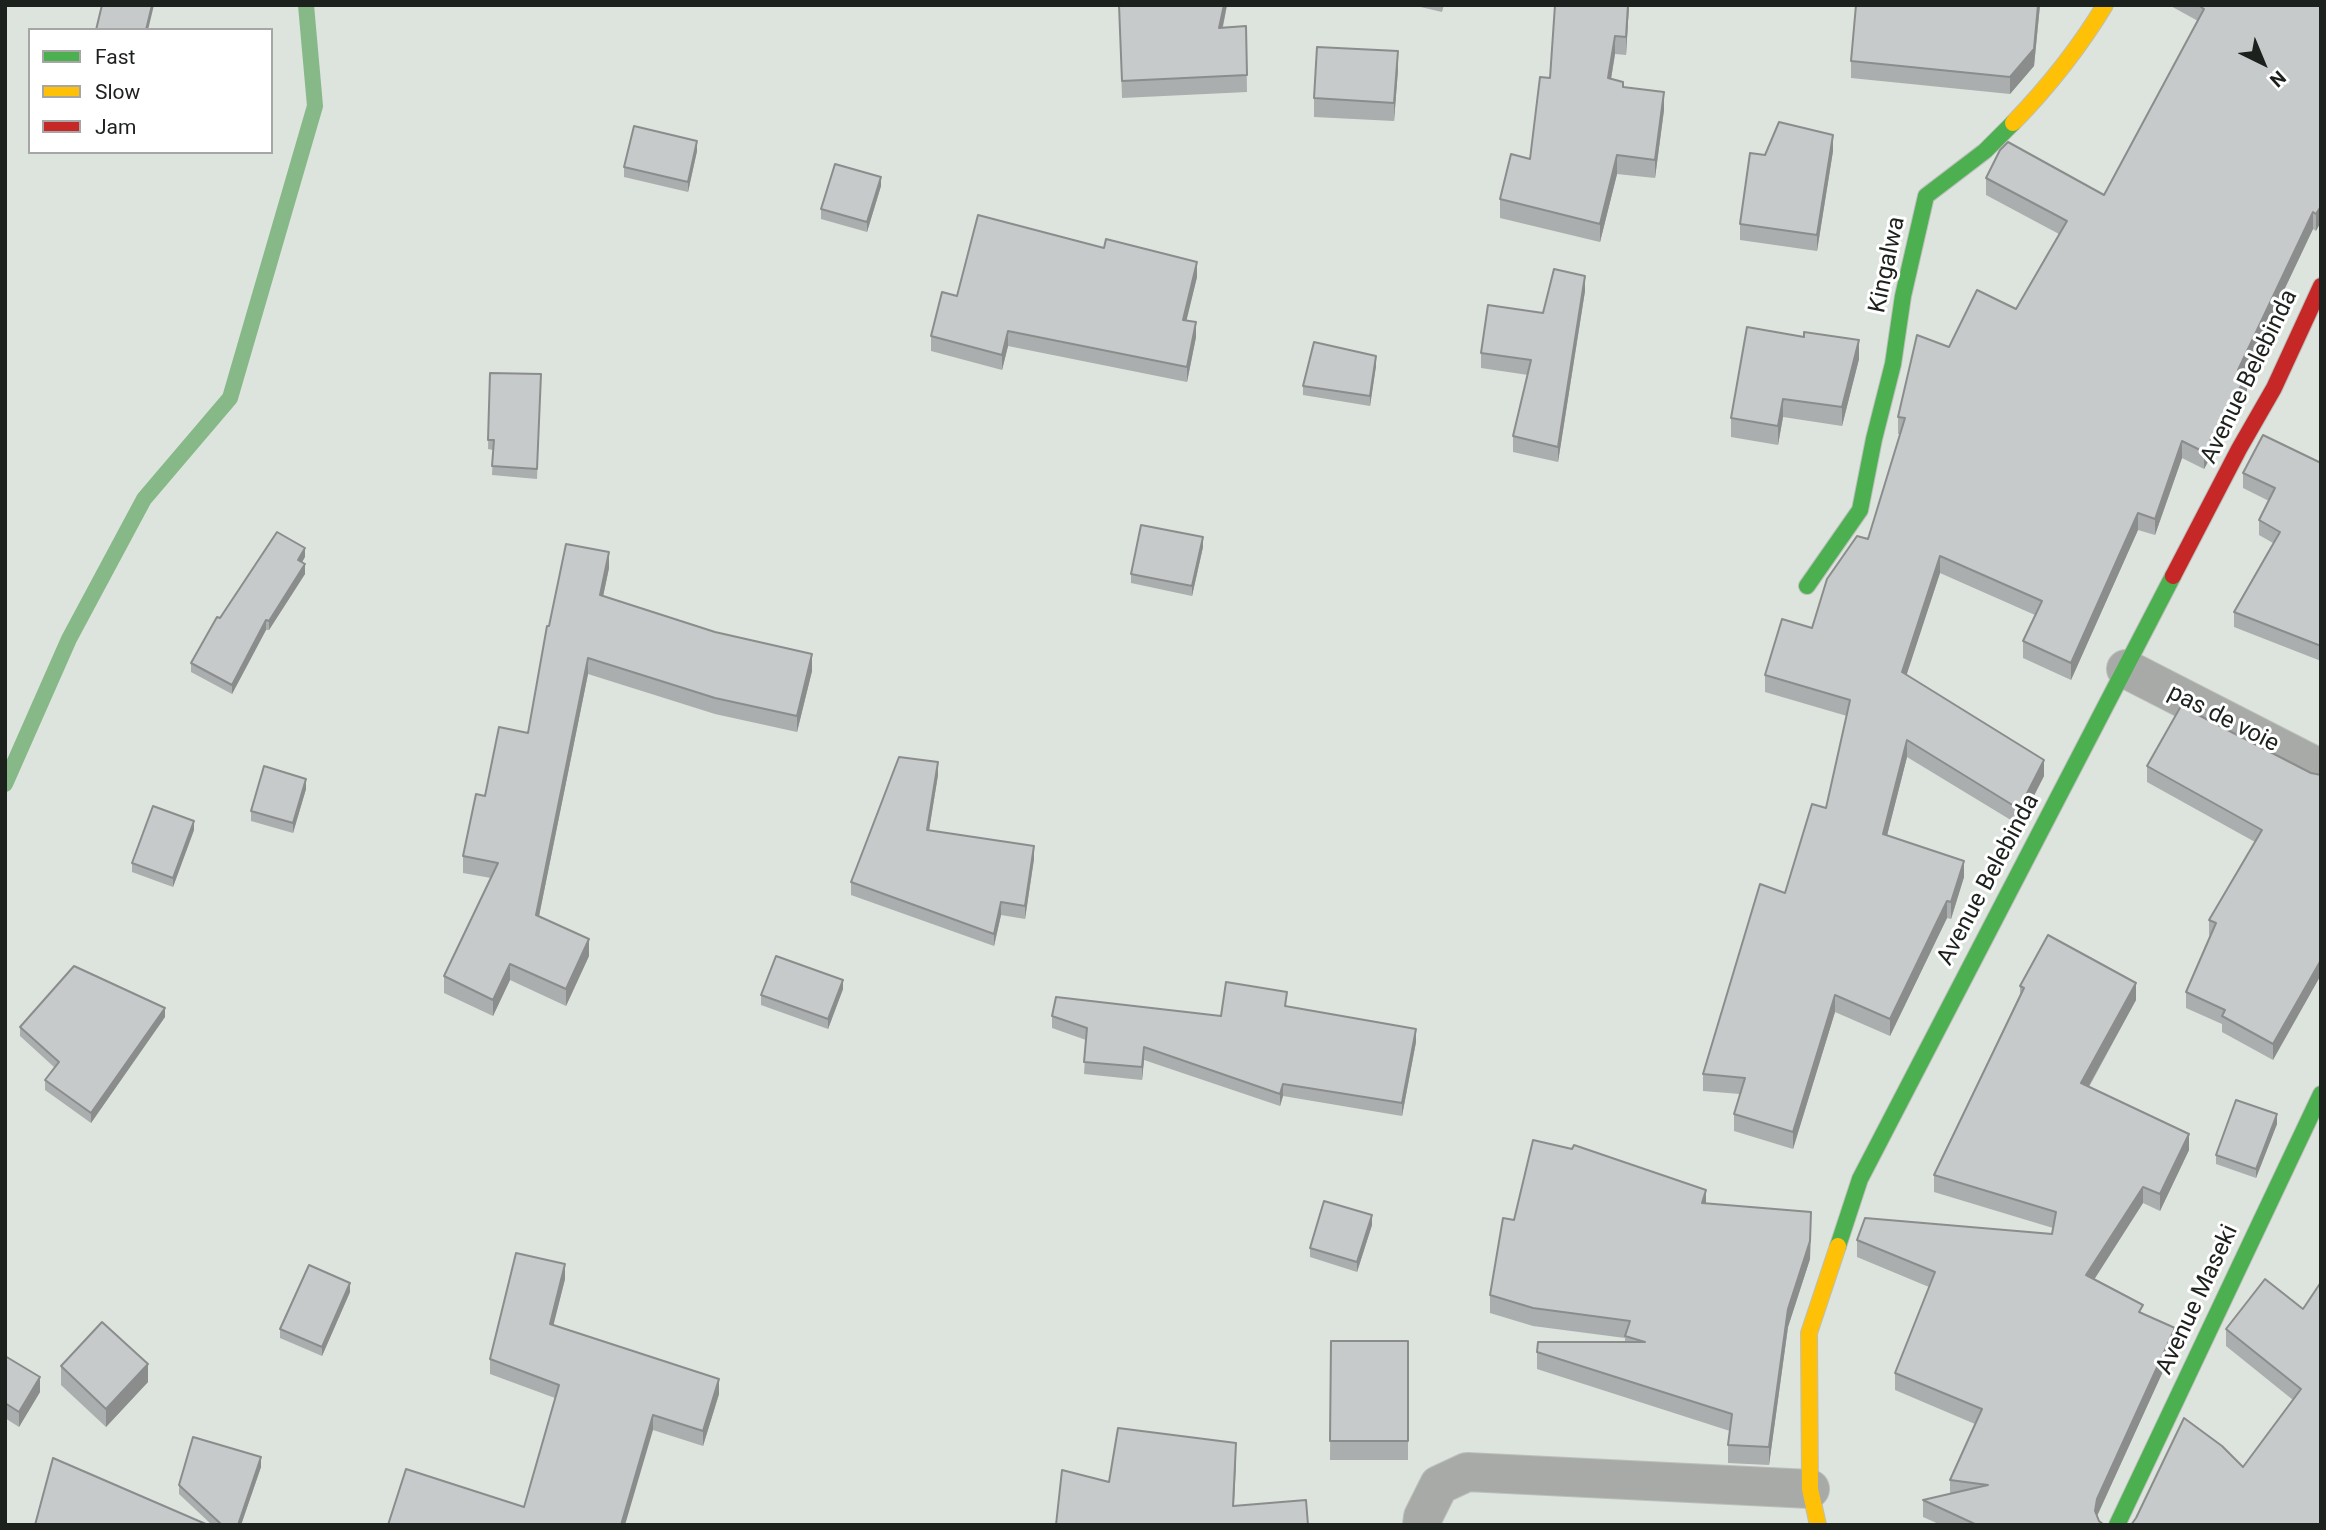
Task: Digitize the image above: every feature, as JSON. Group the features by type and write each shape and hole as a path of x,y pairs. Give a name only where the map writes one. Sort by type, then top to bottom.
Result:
{"street":[{"name":"Kingalwa","path":"1807,586 1860,510 1893,364 1903,296 1926,197 1985,151 2032,103 2084,38 2105,5"},
{"name":"Avenue Belebinda","path":"1814,1507 1809,1333 1860,1179 2239,449 2274,388 2321,286"},
{"name":"pas de voie","path":"2126,669 2321,769"},
{"name":"Avenue Maseki","path":"2117,1525 2321,1094"},
{"path":"1422,1525 1423,1517 1439,1485 1467,1472 1814,1507"}],"building":[{"path":"102,5 152,5 146,28 96,28"},
{"path":"1119,5 1224,5 1219,28 1246,26 1247,75 1122,81"},
{"path":"1555,5 1628,5 1626,37 1615,36 1608,78 1623,82 1623,87 1664,92 1655,160 1617,155 1600,224 1500,199 1511,154 1530,159 1540,77 1550,78"},
{"path":"1856,5 2038,5 2034,49 2010,77 1851,61"},
{"path":"2198,5 2321,5 2321,206 2316,214 2313,212 2238,370 2247,375 2204,452 2182,441 2155,519 2138,513 2071,663 2023,641 2042,601 1940,556 1902,672 2044,760 2019,809 1907,740 1883,834 1964,861 1951,902 1947,901 1890,1019 1835,995 1793,1132 1734,1114 1745,1078 1703,1074 1760,884 1785,893 1812,804 1826,808 1850,700 1765,675 1782,619 1812,628 1827,579 1857,536 1868,539 1905,418 1898,417 1917,335 1949,347 1977,290 2016,309 2067,221 1986,178 2000,150 2008,142 2104,195 2204,9"},
{"path":"1317,47 1398,51 1394,103 1314,98"},
{"path":"1779,122 1833,135 1817,235 1740,224 1750,153 1765,155"},
{"path":"634,126 697,141 688,182 624,167"},
{"path":"835,164 881,177 867,222 821,209"},
{"path":"978,215 1104,248 1106,239 1197,262 1183,320 1196,322 1187,367 1008,331 1002,355 931,336 942,292 957,296"},
{"path":"1554,269 1585,276 1558,447 1513,436 1531,360 1481,353 1488,305 1543,313"},
{"path":"1747,327 1804,337 1804,332 1859,340 1842,407 1783,399 1778,426 1731,418"},
{"path":"1314,342 1376,356 1370,396 1303,386"},
{"path":"490,373 541,374 537,469 492,466 494,440 488,440"},
{"path":"2263,435 2321,463 2321,646 2234,612 2280,532 2259,520 2275,488 2243,473"},
{"path":"1141,525 1203,537 1192,586 1131,574"},
{"path":"277,532 305,548 298,560 305,564 269,621 266,620 232,685 191,663 217,617 220,618"},
{"path":"566,544 609,552 600,595 715,632 812,654 797,716 715,698 588,658 536,915 589,939 566,989 510,964 493,1000 444,976 498,863 463,856 476,794 485,796 499,727 528,733 547,626"},
{"path":"2181,706 2311,773 2321,775 2321,960 2273,1044 2222,1016 2225,1010 2186,992 2216,923 2209,920 2262,830 2147,766"},
{"path":"899,757 938,762 927,830 1034,846 1025,906 1001,902 994,934 851,882"},
{"path":"264,766 306,779 293,823 251,811"},
{"path":"153,806 194,821 173,878 132,863"},
{"path":"2048,935 2136,983 2081,1083 2189,1134 2160,1194 2143,1187 2086,1275 2143,1305 2139,1312 2175,1328 2097,1499 2095,1511 2104,1525 1977,1525 1923,1500 1988,1485 1950,1480 1982,1409 1895,1373 1935,1272 1857,1240 1865,1218 2052,1234 2056,1212 1934,1175 2024,988 2020,986"},
{"path":"776,956 843,980 828,1019 761,995"},
{"path":"74,966 165,1008 91,1113 45,1080 59,1062 20,1027"},
{"path":"1226,982 1287,992 1285,1006 1416,1029 1402,1103 1283,1084 1280,1094 1144,1047 1142,1067 1084,1062 1087,1028 1052,1016 1056,997 1221,1016"},
{"path":"2236,1100 2277,1114 2256,1169 2216,1155"},
{"path":"1533,1140 1572,1149 1574,1145 1706,1190 1702,1203 1811,1212 1810,1241 1788,1309 1769,1447 1728,1445 1732,1414 1537,1352 1538,1342 1645,1342 1625,1336 1630,1321 1533,1308 1490,1295 1503,1218 1514,1220"},
{"path":"1324,1201 1372,1215 1357,1262 1310,1248"},
{"path":"516,1253 565,1264 550,1324 719,1379 703,1431 653,1415 621,1525 388,1525 406,1469 524,1507 559,1385 490,1359"},
{"path":"309,1265 350,1283 322,1347 280,1329"},
{"path":"2265,1279 2303,1309 2321,1282 2321,1525 2131,1525 2184,1418 2222,1446 2243,1467 2301,1389 2226,1329"},
{"path":"102,1322 148,1364 106,1409 61,1366"},
{"path":"1331,1341 1408,1341 1408,1441 1330,1441"},
{"path":"5,1356 40,1377 19,1412 5,1403"},
{"path":"1118,1428 1236,1443 1233,1506 1306,1500 1308,1525 1056,1525 1062,1470 1109,1482"},
{"path":"193,1437 261,1457 238,1525 222,1525 179,1485"},
{"path":"53,1458 208,1525 35,1525"}],"waterway":[{"path":"5,784 69,639 144,499 230,398 315,106 306,5"}],"traffic: fast":[{"path":"1807,586 1860,510 1893,364 1903,296 1926,196 1985,151 2013,123"},
{"path":"1838,1246 1860,1179 2173,576"},
{"path":"2117,1525 2321,1094"}],"traffic: slow":[{"path":"2013,123 2062,67 2105,5"},
{"path":"1818,1525 1810,1489 1809,1333 1838,1246"}],"traffic: jam":[{"path":"2173,576 2274,388 2321,286"}]}
